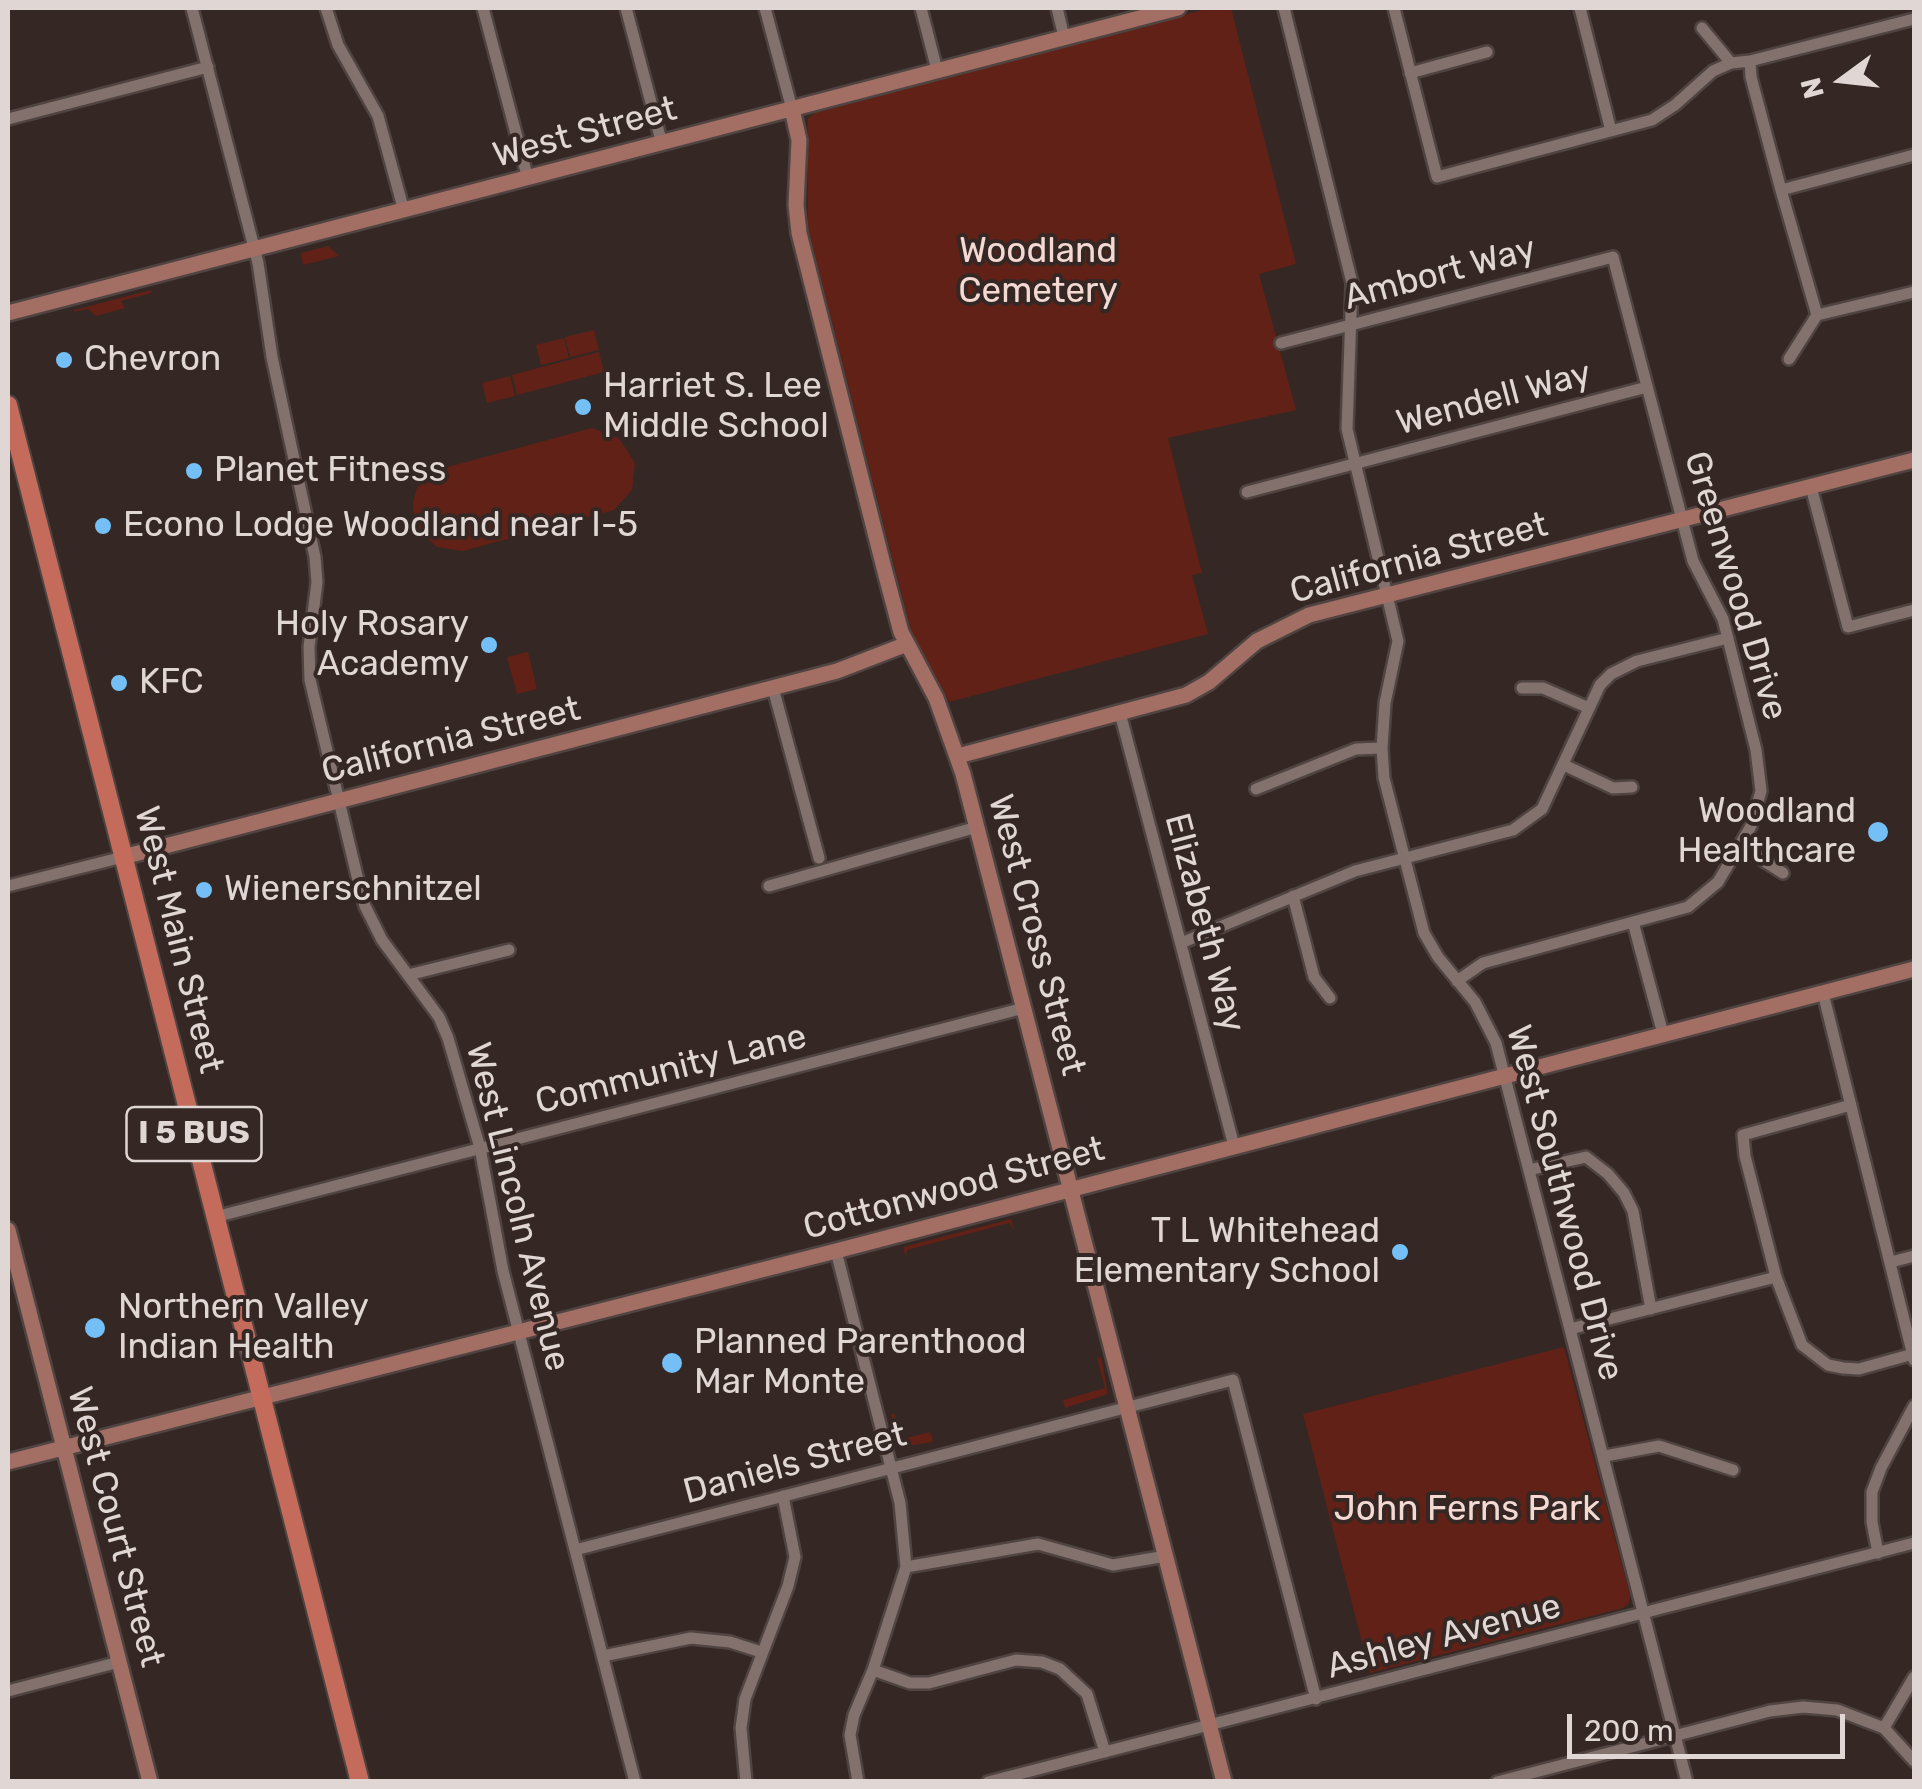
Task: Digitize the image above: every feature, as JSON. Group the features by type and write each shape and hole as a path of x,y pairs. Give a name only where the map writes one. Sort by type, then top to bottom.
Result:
{"main road":[{"name":"West Main Street","path":"8,405 360,1782"}],"street":[{"name":"West Lincoln Avenue","path":"192,8 255,250 293,468 315,557 317,582 309,667 338,801 365,906 382,940 439,1018 448,1038 480,1148 493,1229 635,1782"},
{"path":"326,8 338,45 378,116 404,211"},
{"path":"483,8 528,179"},
{"path":"626,8 662,144"},
{"path":"765,8 792,109"},
{"path":"920,8 937,70"},
{"path":"1057,8 1064,37"},
{"name":"West Street","path":"8,313 1172,8"},
{"name":"West Southwood Drive","path":"1284,8 1352,283 1346,406 1355,464 1398,641 1385,703 1384,778 1424,933 1490,1026 1687,1782"},
{"path":"1394,8 1437,176 1652,120 1713,71 1731,63 1750,62 1914,19"},
{"path":"1580,8 1611,132"},
{"path":"1702,28 1731,63"},
{"path":"1410,72 1487,52"},
{"path":"1750,62 1751,78 1817,314"},
{"path":"8,119 208,67"},
{"name":"West Cross Street","path":"792,109 799,140 799,232 907,644 929,682 958,756 978,827 1224,1782"},
{"path":"1781,190 1914,155"},
{"name":"Ambort Way","path":"1281,344 1613,257"},
{"name":"Greenwood Drive","path":"1457,982 1483,963 1671,913 1702,898 1718,882 1758,808 1760,771 1723,619 1698,577 1613,257"},
{"path":"1788,359 1817,314 1914,292"},
{"name":"Wendell Way","path":"1248,492 1647,388"},
{"name":"California Street","path":"958,756 1194,692 1247,648 1294,621 1914,460"},
{"path":"1811,487 1848,627 1914,610"},
{"path":"1180,943 1355,871 1512,830 1542,809 1600,686 1624,665 1728,638"},
{"name":"California Street","path":"8,886 853,667 907,644"},
{"path":"773,688 819,858"},
{"path":"1522,688 1543,688 1589,708"},
{"name":"Elizabeth Way","path":"1120,713 1234,1146"},
{"path":"1256,789 1356,749 1382,748"},
{"path":"1564,764 1613,788 1632,787"},
{"path":"769,886 860,862 871,854 978,827"},
{"path":"1740,846 1783,873"},
{"path":"1293,896 1314,976 1330,998"},
{"path":"1634,922 1663,1034"},
{"path":"408,975 509,950"},
{"name":"Cottonwood Street","path":"8,1462 836,1251 1914,968"},
{"path":"1823,992 1914,1357 1860,1369 1828,1365 1802,1345 1794,1331 1745,1156 1744,1135 1851,1105"},
{"name":"Community Lane","path":"216,1217 1024,1008"},
{"path":"1529,1170 1586,1157 1608,1174 1633,1212 1651,1308"},
{"name":"West Court Street","path":"8,1230 150,1782"},
{"path":"836,1251 900,1503 906,1567 873,1670 854,1714 850,1735 858,1782"},
{"path":"1891,1262 1914,1256"},
{"path":"1570,1330 1776,1277"},
{"name":"Daniels Street","path":"575,1550 1233,1380 1316,1699"},
{"path":"1878,1553 1872,1492 1914,1406"},
{"path":"1604,1456 1659,1446 1733,1470"},
{"path":"746,1782 741,1728 745,1699 788,1586 795,1557 783,1496"},
{"path":"906,1567 1038,1544 1113,1564 1166,1556"},
{"name":"Ashley Avenue","path":"988,1782 1914,1544"},
{"path":"602,1656 691,1638 730,1642 761,1652"},
{"path":"873,1670 910,1683 929,1683 1016,1660 1042,1662 1060,1669 1087,1694 1105,1752"},
{"path":"8,1691 119,1662"},
{"path":"1884,1728 1914,1678"},
{"path":"1496,1782 1770,1711 1803,1708 1837,1710 1884,1728 1914,1760"}],"green space":[{"name":"Woodland Cemetery","path":"1210,8 1231,8 1296,264 1259,274 1296,410 1168,438 1202,573 1192,575 1208,634 949,702 912,635 808,228 808,118"},
{"path":"328,246 339,256 303,265 301,253"},
{"path":"151,290 152,293 121,301 125,308 96,316 88,309 74,312 74,310"},
{"path":"594,330 599,350 570,357 565,337"},
{"path":"564,338 569,358 541,365 536,345"},
{"path":"599,352 604,372 517,395 512,375"},
{"path":"510,376 515,396 487,403 482,383"},
{"path":"592,428 619,438 635,463 632,490 614,510 463,551 437,547 421,533 414,519 413,502 417,488 433,471"},
{"path":"528,652 537,689 517,694 507,657"},
{"path":"1011,1219 1014,1230 1009,1223 907,1250 906,1258 903,1247"},
{"name":"John Ferns Park","path":"1564,1347 1629,1603 1623,1608 1370,1673 1303,1414"},
{"path":"1101,1357 1108,1394 1065,1408 1063,1400 1105,1388 1097,1358"},
{"path":"891,1414 895,1414 902,1439 930,1432 933,1442 901,1447"}],"place":[{"name":"Chevron","path":"64,360"},
{"name":"Harriet S. Lee Middle School","path":"583,407"},
{"name":"Planet Fitness","path":"194,471"},
{"name":"Econo Lodge Woodland near I-5","path":"103,526"},
{"name":"Holy Rosary Academy","path":"489,645"},
{"name":"KFC","path":"119,683"},
{"name":"Woodland Healthcare","path":"1878,832"},
{"name":"Wienerschnitzel","path":"204,890"},
{"name":"T L Whitehead Elementary School","path":"1400,1252"},
{"name":"Northern Valley Indian Health","path":"95,1328"},
{"name":"Planned Parenthood Mar Monte","path":"672,1363"}]}
